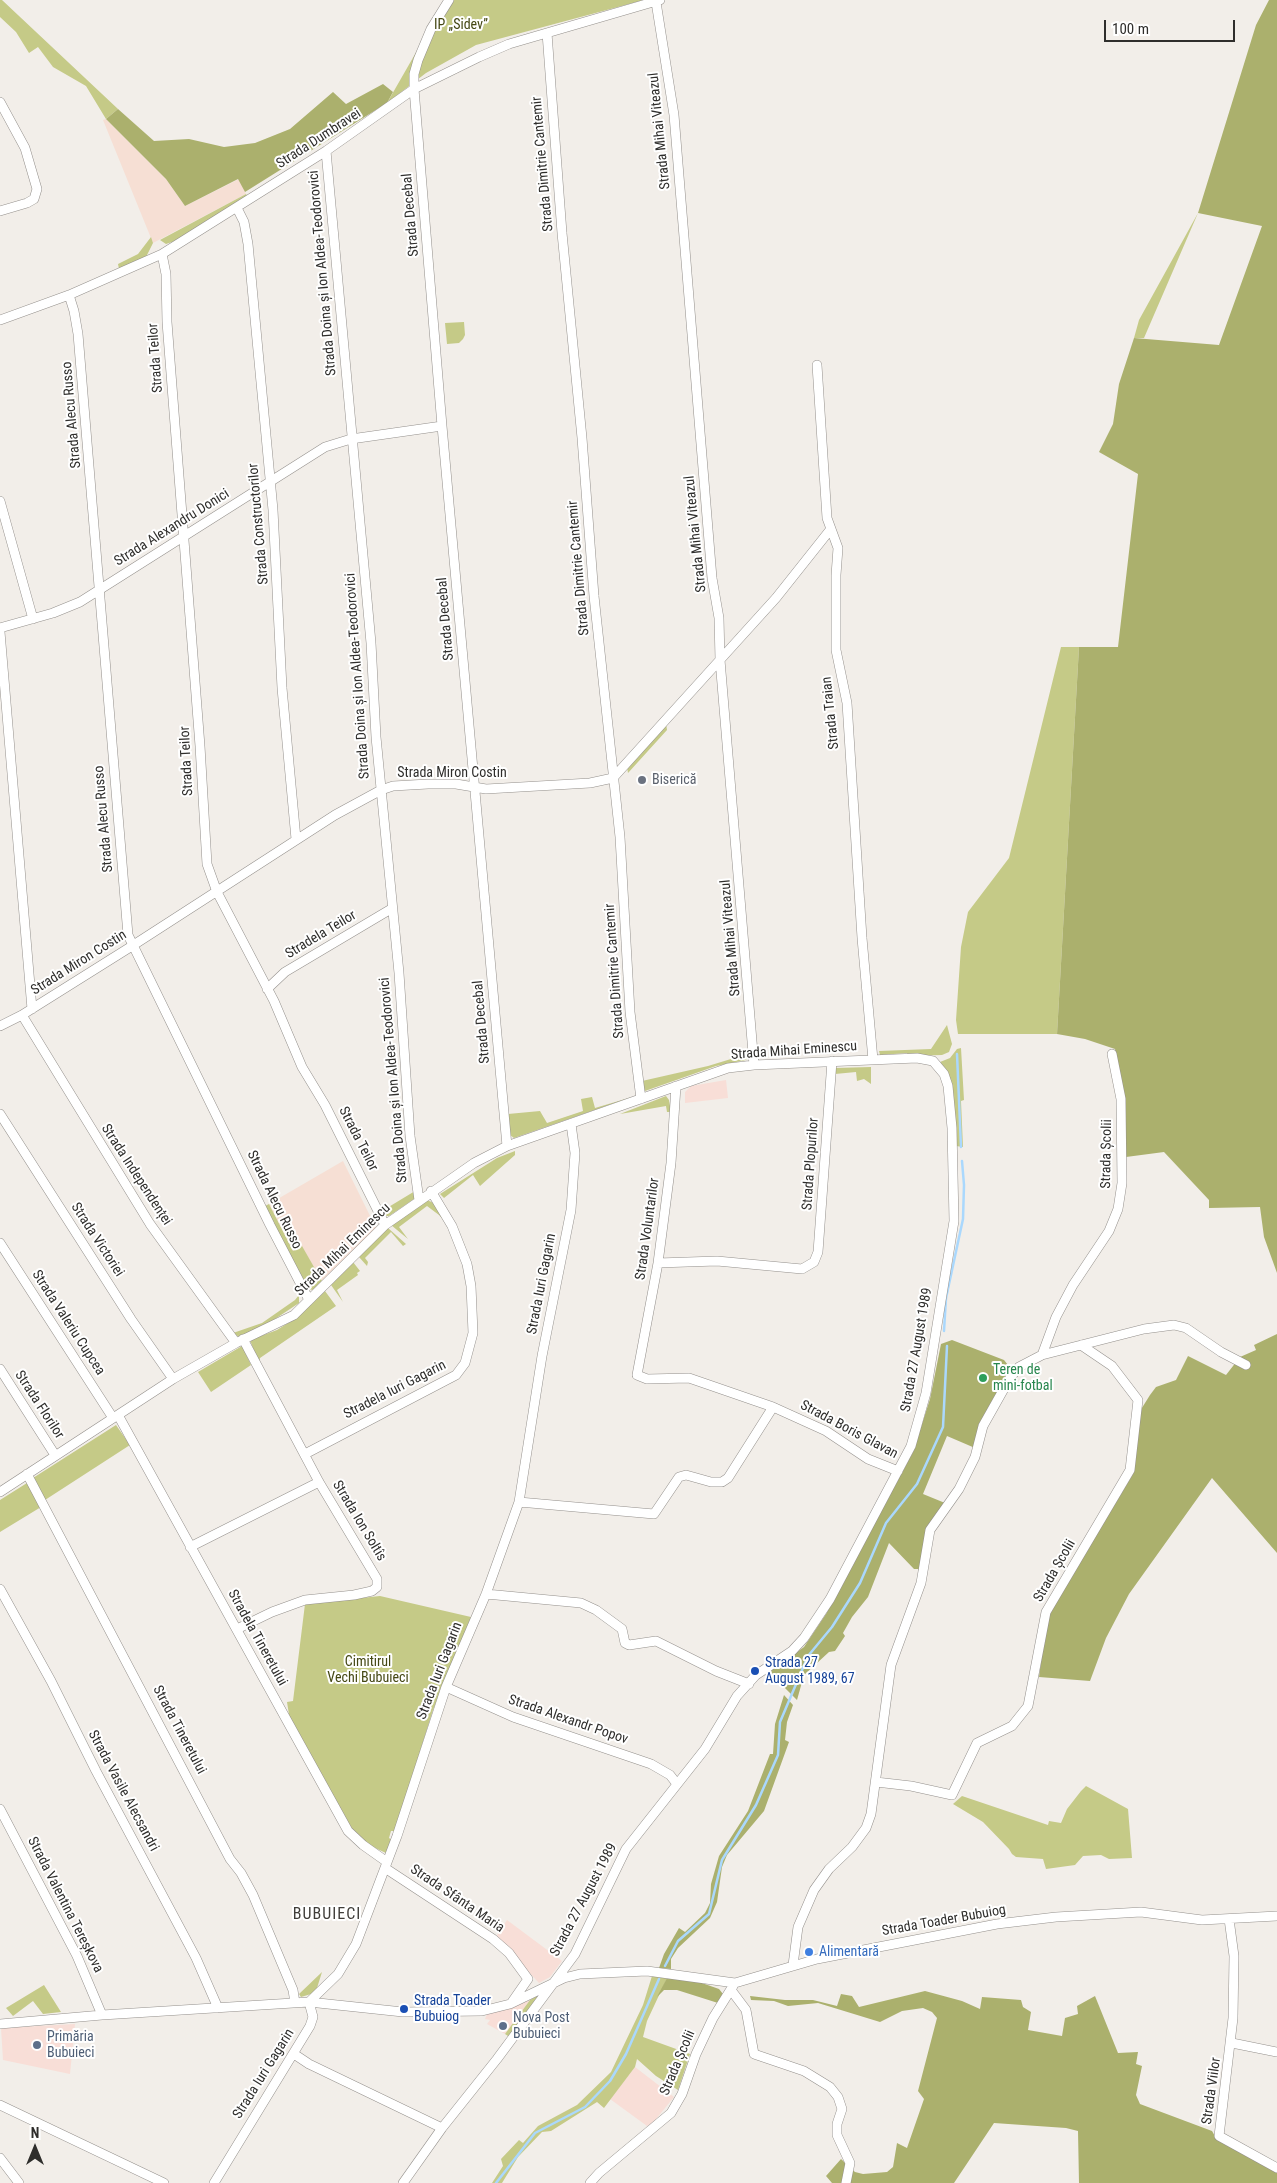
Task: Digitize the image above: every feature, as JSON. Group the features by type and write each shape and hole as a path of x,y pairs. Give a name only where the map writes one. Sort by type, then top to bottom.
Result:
{"street":[{"name":"Strada Decebal","path":"449,0 431,29 418,60 414,74 414,89 442,426 507,1146"},
{"name":"Strada Dumbravei","path":"0,320 69,295 162,254 326,151 414,89 509,44 658,1"},
{"name":"Strada Mihai Viteazul","path":"658,1 674,116 712,578 719,618 720,660 754,1065"},
{"name":"Strada Dimitrie Cantemir","path":"547,33 562,233 582,438 594,596 620,837 630,1012 641,1099"},
{"path":"0,102 19,135 33,172 37,189 34,199 0,211"},
{"name":"Strada Doina și Ion Aldea-Teodorovici","path":"326,151 371,643 381,790 399,974 410,1136 419,1200"},
{"name":"Strada Constructorilor","path":"237,208 244,222 248,244 277,569 282,688 296,839"},
{"name":"Strada Teilor","path":"162,254 166,274 167,322 200,746 206,864 216,892 267,989 302,1067 325,1105 385,1225"},
{"name":"Strada Alecu Russo","path":"69,295 78,334 125,920 132,946 199,1076 288,1262 309,1300"},
{"name":"Strada Traian","path":"817,365 827,518 830,530 836,538 838,548 836,650 847,703 862,938 873,1060"},
{"name":"Strada Alexandru Donici","path":"0,630 80,602 184,538 325,447 351,439 442,426"},
{"path":"0,501 33,619"},
{"path":"613,778 776,598 830,530"},
{"path":"0,630 32,1008"},
{"name":"Strada Miron Costin","path":"0,1026 22,1015 132,946 296,839 381,790 393,786 428,784 474,786 486,789 581,783 613,778"},
{"name":"Stradela Teilor","path":"267,989 285,972 392,909"},
{"name":"Strada Independenței","path":"22,1015 43,1054 150,1224 240,1341"},
{"name":"Strada Școlii","path":"1042,1355 1056,1317 1073,1285 1109,1231 1118,1209 1122,1183 1121,1099 1112,1054"},
{"name":"Strada Mihai Eminescu","path":"0,1492 173,1379 240,1341 284,1322 385,1225 431,1191 474,1163 507,1146 728,1068 754,1065 917,1058 933,1061"},
{"name":"Strada Plopurilor","path":"658,1263 717,1261 802,1269 810,1267 818,1252 832,1061"},
{"name":"Strada 27 August 1989","path":"403,2183 442,2128 537,2007 550,1985 578,1948 626,1849 705,1749 737,1696 756,1675 792,1651 804,1638 830,1599 911,1446 926,1393 954,1221 952,1128 948,1086 944,1074 933,1061"},
{"name":"Strada Voluntarilor","path":"637,1375 658,1263 671,1163 676,1086"},
{"name":"Strada Victoriei","path":"0,1114 131,1319 173,1379"},
{"name":"Strada Iuri Gagarin","path":"214,2183 249,2123 294,2054 312,2017 309,2002 338,1974 356,1944 386,1865 446,1687 486,1594 519,1502 542,1356 571,1210 575,1153 571,1124"},
{"name":"Stradela Iuri Gagarin","path":"305,1454 456,1375 465,1363 473,1333 471,1286 467,1264 452,1226 431,1191"},
{"name":"Strada Valeriu Cupcea","path":"0,1243 115,1417"},
{"path":"793,1965 798,1927 814,1890 830,1869 852,1847 866,1828 871,1814 891,1665 921,1583 930,1530 959,1489 975,1456 983,1426 998,1396 1019,1367 1042,1355 1144,1329 1174,1325 1186,1328 1221,1352 1246,1365"},
{"name":"Strada Ion Soltîs","path":"237,1629 272,1612 305,1600 354,1595 372,1591 377,1587 377,1579 368,1561 319,1482 240,1341"},
{"name":"Strada Școlii","path":"876,1782 911,1786 952,1795 977,1743 1012,1726 1028,1706 1046,1612 1130,1470 1138,1400 1112,1366 1081,1345"},
{"name":"Strada Florilor","path":"0,1369 55,1455"},
{"name":"Strada Boris Glavan","path":"637,1375 647,1379 690,1378 773,1407 826,1431 868,1459 898,1471"},
{"path":"519,1502 654,1514 673,1482 679,1477 686,1475 711,1482 722,1482 728,1478 773,1407"},
{"name":"Stradela Tineretului","path":"115,1417 237,1629 349,1832 386,1865"},
{"name":"Strada Tineretului","path":"27,1474 230,1859 241,1873 293,1990 295,2003"},
{"path":"190,1547 319,1482"},
{"name":"Strada Vasile Alecsandri","path":"0,1589 51,1681 96,1771 196,1958 218,2008"},
{"path":"486,1594 581,1603 596,1610 622,1629 625,1643 629,1645 656,1641 716,1671 749,1684"},
{"name":"Strada Alexandr Popov","path":"446,1687 513,1717 651,1764 670,1775 677,1784"},
{"name":"Strada Valentina Tereșkova","path":"0,1809 78,1956 102,2015"},
{"name":"Strada Sfânta Maria","path":"386,1865 493,1939 509,1953 528,1979 510,2004"},
{"name":"Strada Toader Bubuiog","path":"2,2024 102,2015 309,2002 429,2014 482,2011 510,2004 564,1978 580,1974 647,1971 733,1986 793,1965 956,1931 1056,1917 1141,1912 1202,1920 1277,1916"},
{"name":"Strada Viilor","path":"1229,1919 1234,1974 1232,2043 1219,2136 1277,2168"},
{"path":"733,1986 746,2010 754,2054 804,2071 830,2087 838,2097 842,2109 837,2124 837,2135 850,2162 846,2183"},
{"name":"Strada Școlii","path":"590,2183 599,2172 671,2113 682,2094 696,2054 713,2018 733,1986"},
{"path":"0,2013 2,2024"},
{"name":"Strada Viilor","path":"1232,2043 1277,2052"},
{"path":"294,2054 309,2064 442,2128"},
{"path":"0,2105 164,2183"},
{"path":"0,2158 19,2183"}],"shaded area":[{"path":"106,119 166,179 185,206 239,179 246,194 153,243 103,120"},
{"path":"726,1080 728,1098 685,1103 685,1092 691,1086"},
{"path":"343,1161 376,1228 322,1281 302,1247 293,1251 269,1204"},
{"path":"507,1920 562,1961 550,1977 539,1983 496,1937"},
{"path":"530,2000 505,2034 487,2024 490,2020 485,2019 487,2014"},
{"path":"75,2024 70,2074 3,2060 1,2028"},
{"path":"635,2067 674,2097 652,2124 647,2126 610,2099"}],"green space":[{"path":"0,0 118,109 106,119 86,86 53,67 38,47 29,53 16,32 0,17"},
{"name":"IP „Sidev”","path":"446,0 644,0 476,45 426,73 387,103"},
{"path":"1269,0 1277,0 1277,1273 1264,1237 1260,1207 1209,1208 1209,1200 1164,1152 1126,1157 1125,1098 1115,1049 1085,1039 1057,1034 1079,647 1118,647 1138,474 1099,452 1113,424 1119,384 1134,338 1219,345 1262,226 1198,213 1256,25"},
{"path":"383,84 393,92 387,103 245,192 238,179 185,206 166,179 106,119 118,109 154,141 189,139 224,147 255,143 290,129 333,92 346,104"},
{"path":"246,194 248,197 175,241 166,244 160,240"},
{"path":"1198,213 1144,338 1134,338 1139,320"},
{"path":"151,237 153,243 146,257 119,269 118,264 138,254"},
{"path":"464,322 465,335 463,339 459,343 447,344 445,323"},
{"path":"1061,647 1079,647 1057,1034 958,1034 956,1020 961,947 968,912 1009,858"},
{"path":"666,723 667,730 628,773 627,767"},
{"path":"947,1025 952,1044 949,1052 942,1055 908,1056 907,1053 880,1055 879,1051 931,1049"},
{"path":"749,1048 746,1060 716,1066 645,1091 643,1089 642,1081 708,1066 744,1055"},
{"path":"961,1048 964,1100 961,1101 963,1147 956,1146 950,1079 940,1062 950,1058 957,1049"},
{"path":"871,1067 871,1084 864,1079 857,1081 856,1072 835,1074 836,1068"},
{"path":"666,1096 669,1100 671,1112 667,1112 666,1106 620,1114"},
{"path":"592,1097 595,1108 632,1097 514,1138 510,1135 508,1114 540,1111 547,1123 583,1111 581,1099"},
{"path":"515,1151 515,1155 480,1186 473,1175 444,1198 440,1194 497,1158"},
{"path":"415,1191 414,1199 389,1216 384,1216 382,1211"},
{"path":"427,1200 436,1204 450,1227 427,1206 399,1227 408,1239 391,1225"},
{"path":"269,1204 293,1251 302,1246 322,1281 314,1290 306,1289 265,1206"},
{"path":"388,1228 406,1244 403,1246 391,1232 365,1258 368,1262 367,1266 359,1257"},
{"path":"353,1262 360,1271 357,1273 358,1275 337,1290 343,1302 331,1285"},
{"path":"325,1291 336,1306 260,1358 259,1364 250,1340 277,1330 299,1316"},
{"path":"299,1295 299,1303 266,1325 239,1337 233,1333 262,1323 295,1300"},
{"path":"1277,1334 1277,1553 1212,1478 1129,1594 1106,1638 1090,1681 1039,1677 1046,1624 1053,1607 1133,1474 1140,1411 1150,1395 1156,1387 1176,1380 1188,1356 1226,1375 1240,1357 1256,1350 1254,1345"},
{"path":"952,1340 1004,1360 1008,1365 1008,1370 981,1425 975,1448 947,1436 923,1494 945,1503 927,1531 918,1575 918,1569 914,1569 889,1543 868,1597 852,1617 843,1633 845,1636 835,1651 829,1652 804,1675 797,1700 784,1687 765,1675 804,1647 826,1614 913,1452 930,1399 941,1344"},
{"path":"242,1346 251,1365 211,1392 198,1372"},
{"path":"116,1425 130,1445 45,1500 33,1478"},
{"path":"27,1483 41,1507 0,1532 0,1500"},
{"name":"Cimitirul Vechi Bubuieci","path":"380,1596 471,1617 433,1710 395,1831 391,1831 389,1838 392,1840 386,1853 364,1843 352,1832 290,1721 287,1702 293,1701 305,1604"},
{"path":"784,1695 793,1705 787,1722 785,1740 789,1742 764,1811 727,1855 722,1867 717,1902 710,1918 678,1948 671,1959 671,1969 659,1968 664,1954 679,1928 685,1932 705,1913 710,1903 711,1884 719,1856 748,1811 770,1754 773,1754 775,1724"},
{"path":"1086,1786 1128,1809 1132,1858 1109,1859 1101,1855 1083,1856 1075,1865 1046,1869 1043,1859 1016,1857 983,1822 953,1804 962,1796 1048,1825 1049,1821 1061,1823 1067,1809"},
{"path":"322,1972 317,1988 311,1994 301,1997 299,1994"},
{"path":"652,1976 668,1976 647,2021 643,2037 690,2054 678,2090 656,2076 637,2059 635,2067 604,2108 597,2102 551,2131 542,2132 518,2157 502,2183 492,2183 503,2166 501,2159 519,2140 523,2143 538,2126 577,2105 611,2072 643,2005"},
{"path":"668,1976 699,1982 719,1989 723,1994 718,2003 677,1990 664,1990 657,1997"},
{"path":"44,1985 61,2012 43,2014 33,2001 13,2016 6,2008"},
{"path":"925,1991 962,2001 980,2009 982,1997 1021,2000 1023,2007 1031,2012 1028,2030 1062,2036 1065,2018 1078,2014 1077,2006 1095,1996 1118,2053 1138,2052 1136,2064 1142,2066 1136,2095 1140,2104 1212,2131 1216,2138 1277,2172 1277,2183 1079,2183 1078,2131 1066,2128 994,2123 954,2183 832,2183 826,2176 841,2159 855,2172 863,2174 887,2172 893,2167 897,2143 907,2148 924,2099 918,2091 937,2018 932,2012 923,2008 902,2011 880,2022 818,2003 788,2006 774,2001 751,2000 750,1996 785,2000 813,2000 837,2006 841,1994 852,1996 859,2007"},
{"path":"537,1996 539,1998 511,2038 505,2034 530,2000"}],"waterway":[{"path":"957,1054 961,1147"},
{"path":"944,1331 946,1298 963,1219 964,1185 962,1161"},
{"path":"665,1966 678,1941 709,1914 722,1860 756,1805 778,1755 780,1722 808,1656 832,1627 860,1583 886,1523 917,1484 943,1427 947,1346"},
{"path":"496,2183 535,2133 585,2107 610,2081 626,2054 659,1979"}],"place":[{"name":"Biserică","path":"642,780"},
{"name":"Teren de mini-fotbal","path":"983,1378"},
{"name":"Strada 27 August 1989, 67","path":"755,1671"},
{"name":"Alimentară","path":"809,1952"},
{"name":"Strada Toader Bubuiog","path":"404,2009"},
{"name":"Nova Post Bubuieci","path":"503,2026"},
{"name":"Primăria Bubuieci","path":"37,2045"}],"district":[{"name":"BUBUIECI","path":"327,1915"}]}
